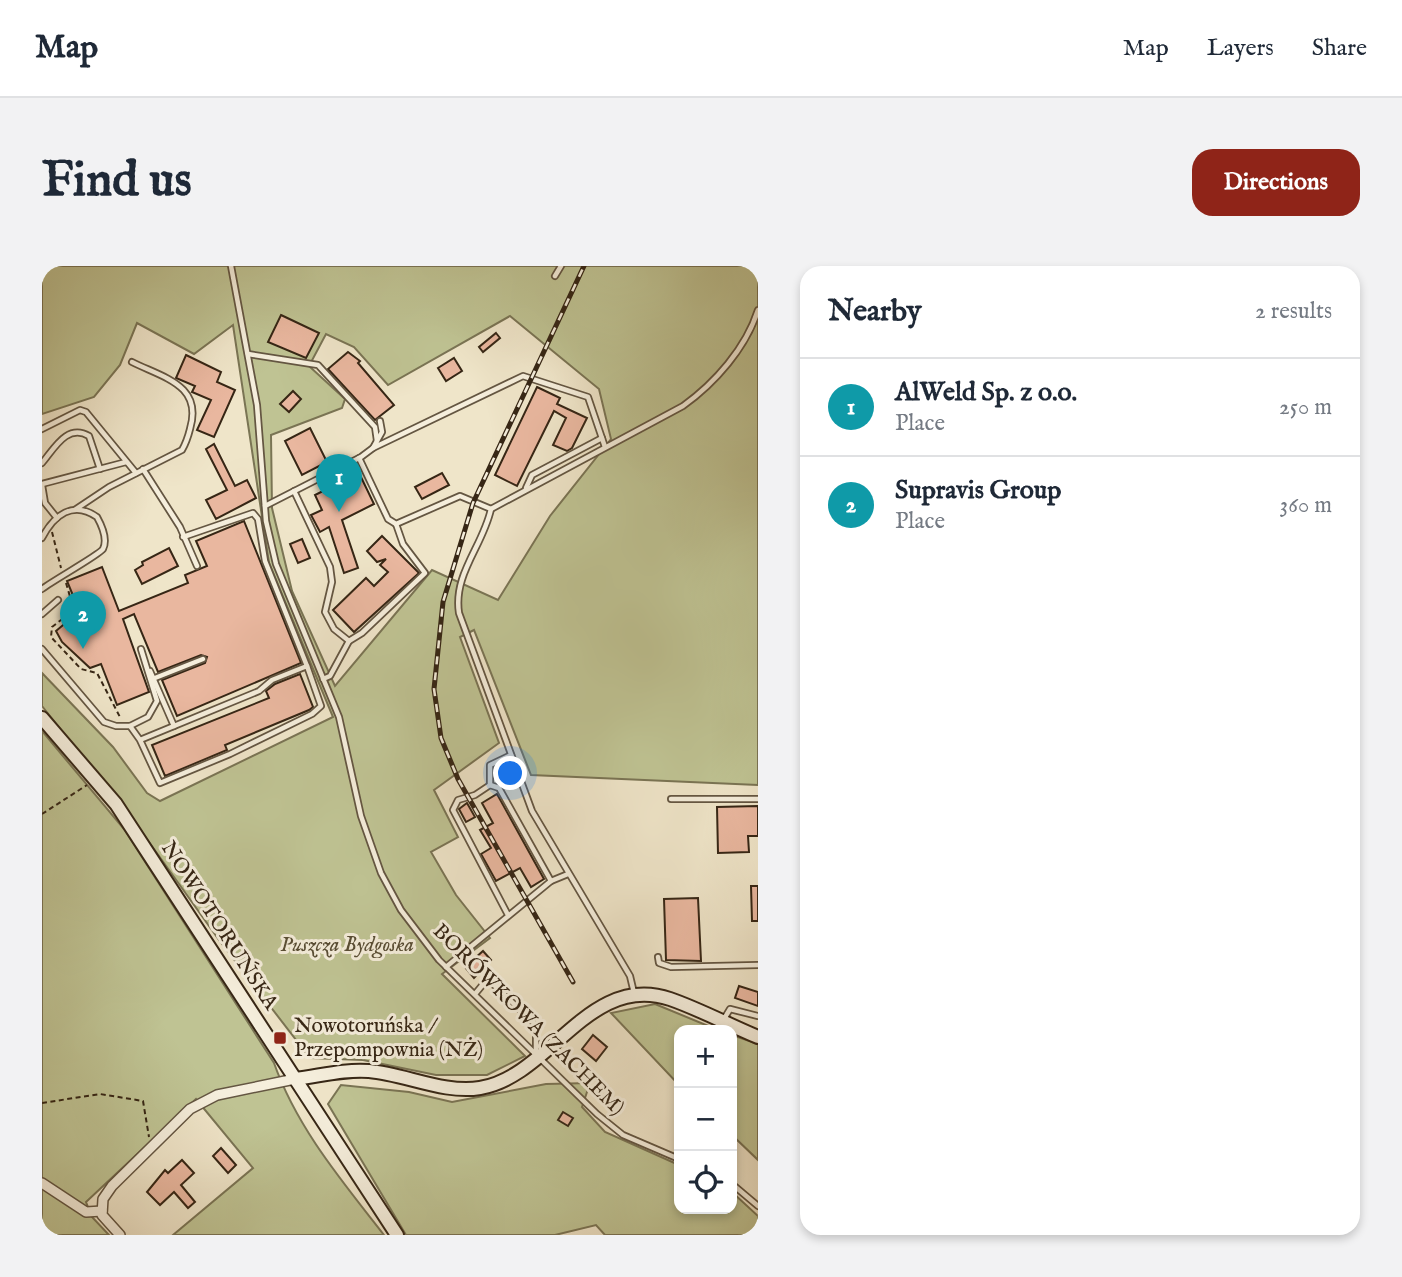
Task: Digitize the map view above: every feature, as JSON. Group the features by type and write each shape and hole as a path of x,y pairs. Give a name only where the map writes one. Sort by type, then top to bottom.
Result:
{"main road":[{"name":"NOWOTORUŃSKA","path":"42,718 97,779 135,832 397,1235"},
{"path":"295,1079 334,1072 370,1071 441,1085 480,1088 506,1080 579,1020 603,1006 635,994 669,999 758,1037"}],"street":[{"path":"120,1235 106,1221 102,1211 108,1190 183,1115 203,1101 234,1091 278,1085 295,1079"},
{"path":"42,1183 86,1212 102,1211"}],"lane":[{"name":"BORÓWKOWA (ZACHEM)","path":"231,266 261,428 265,506 275,564 339,717 360,816 381,873 421,939 446,967 610,1126 637,1142 674,1157"},
{"path":"555,276 561,266"},
{"path":"635,994 630,976 532,811 457,601 462,575 486,530 491,509 683,406 706,389 743,340 758,310"},
{"path":"248,354 318,365 375,427 377,441"},
{"path":"42,538 57,518 181,450 195,414 188,393 176,383 132,362"},
{"path":"265,506 359,458 373,448 523,376 588,397 593,403 605,447"},
{"path":"42,429 80,411 86,412 136,473"},
{"path":"373,448 382,432 380,421"},
{"path":"42,463 67,433 76,431 89,436 100,469"},
{"path":"524,491 532,475 602,438"},
{"path":"323,679 330,676 349,641 362,633 425,573 403,544 397,524 388,519 359,458"},
{"path":"57,518 45,503 42,485 126,462"},
{"path":"143,470 197,566"},
{"path":"294,491 330,567 332,582 325,612 334,629 349,641"},
{"path":"397,524 460,496 491,509"},
{"path":"42,589 103,549 105,538 97,517 76,509"},
{"path":"130,726 140,740 160,783 196,769 319,709 320,700 265,561 258,519 253,513 183,537"},
{"path":"42,614 58,600"},
{"path":"42,649 104,722 123,726 130,726 148,717 156,705 149,670 141,649"},
{"path":"155,678 203,659"},
{"path":"140,740 259,691 272,680 307,666"},
{"path":"149,670 155,678 174,726"},
{"path":"490,785 490,765 511,755"},
{"path":"490,785 499,788 551,881"},
{"path":"490,785 475,795 458,800 453,810 508,915"},
{"path":"671,799 758,799"},
{"path":"446,967 551,881 568,874"},
{"path":"658,957 659,962 671,967 758,965"},
{"path":"475,994 485,982 491,982 536,1025 538,1054"},
{"path":"723,1024 726,1011 730,1009 758,1016"},
{"path":"737,1188 758,1206"}],"path":[{"path":"50,524 74,610 52,627 51,637 81,669 97,673 110,692 123,726"},
{"path":"42,814 97,779"},
{"path":"42,1102 100,1094 143,1101 151,1147"}],"green space":[{"name":"Puszcza Bydgoska","path":"42,266 758,266 758,785 531,775 474,630 460,637 499,743 434,790 458,837 431,852 456,895 490,938 442,974 525,1056 487,1075 436,1075 363,1060 310,1058 219,940 139,828 42,706 42,673 113,747 147,793 160,801 333,717 269,563 233,325 194,354 137,323 120,365 94,397 42,414","holes":["510,316 599,389 611,439 550,516 498,600 432,570 335,686 292,591 272,508 271,435 342,408 345,399 309,366 326,334 354,347 388,385"]},
{"name":"Puszcza Bydgoska","path":"42,731 124,829 274,1063 308,1132 384,1235 173,1235 253,1168 196,1099 86,1202 92,1217 109,1235 42,1235"},
{"path":"655,1004 706,1025 674,1025 674,1080 611,1013"},
{"path":"737,1037 758,1044 758,1160 737,1140"},
{"path":"590,1083 582,1107 605,1132 674,1163 674,1214 737,1214 737,1197 758,1216 758,1235 605,1235 596,1225 555,1235 406,1235 328,1104 341,1085 409,1092 452,1102 546,1084"}],"building":[{"path":"281,315 319,333 306,358 268,342"},
{"path":"496,333 500,338 483,352 479,347"},
{"path":"348,352 360,361 358,363 394,405 375,420 328,369"},
{"path":"186,355 221,372 217,382 235,390 214,437 197,430 211,400 192,392 195,386 176,378"},
{"path":"454,358 462,371 446,381 438,368"},
{"path":"537,387 560,398 557,404 587,418 572,448 567,451 553,445 566,418 554,411 517,486 495,475"},
{"path":"293,391 301,399 289,412 280,404"},
{"path":"310,428 327,462 302,475 285,441"},
{"path":"214,444 235,486 247,480 256,498 216,519 206,500 227,490 206,449"},
{"path":"359,473 374,504 342,520 358,568 344,573 329,527 320,532 311,515 322,510 315,495"},
{"path":"442,473 449,485 422,499 415,487"},
{"path":"244,521 301,663 177,716 162,680 205,663 207,657 201,655 158,672 134,614 123,619 149,692 117,705 101,664 90,668 62,642 56,631 69,620 81,615 67,581 102,567 119,611 188,583 185,575 207,566 196,541"},
{"path":"382,536 419,573 354,632 333,610 366,578 374,586 388,572 380,565 386,559 377,562 367,551"},
{"path":"302,539 310,558 298,563 290,544"},
{"path":"169,548 178,566 142,584 135,570 143,565 142,562"},
{"path":"300,674 313,707 225,745 227,750 165,776 152,745 269,698 266,691 275,684"},
{"path":"497,794 544,879 531,887 520,868 496,881 481,854 491,848 480,830 493,823 482,803"},
{"path":"467,803 475,817 466,822 459,809"},
{"path":"758,806 758,836 748,836 749,852 718,853 717,807"},
{"path":"751,886 758,886 758,921 752,921"},
{"path":"698,898 701,961 666,960 664,899"},
{"path":"483,951 491,960 474,978 465,967"},
{"path":"739,986 758,992 758,1006 735,998"},
{"path":"593,1035 607,1047 596,1061 582,1049"},
{"path":"563,1112 573,1118 568,1126 558,1120"},
{"path":"221,1148 236,1165 228,1173 213,1156"},
{"path":"182,1160 194,1173 181,1185 195,1202 188,1208 174,1192 160,1205 147,1192 165,1170 168,1173"}],"railway":[{"path":"573,982 458,779 441,738 434,689 443,602 473,503 584,266"}],"place":[{"name":"AlWeld Sp. z o.o.","path":"339,512"},
{"name":"Supravis Group","path":"83,649"},
{"name":"Nowotoruńska / Przepompownia (NŻ)","path":"280,1038"}]}
